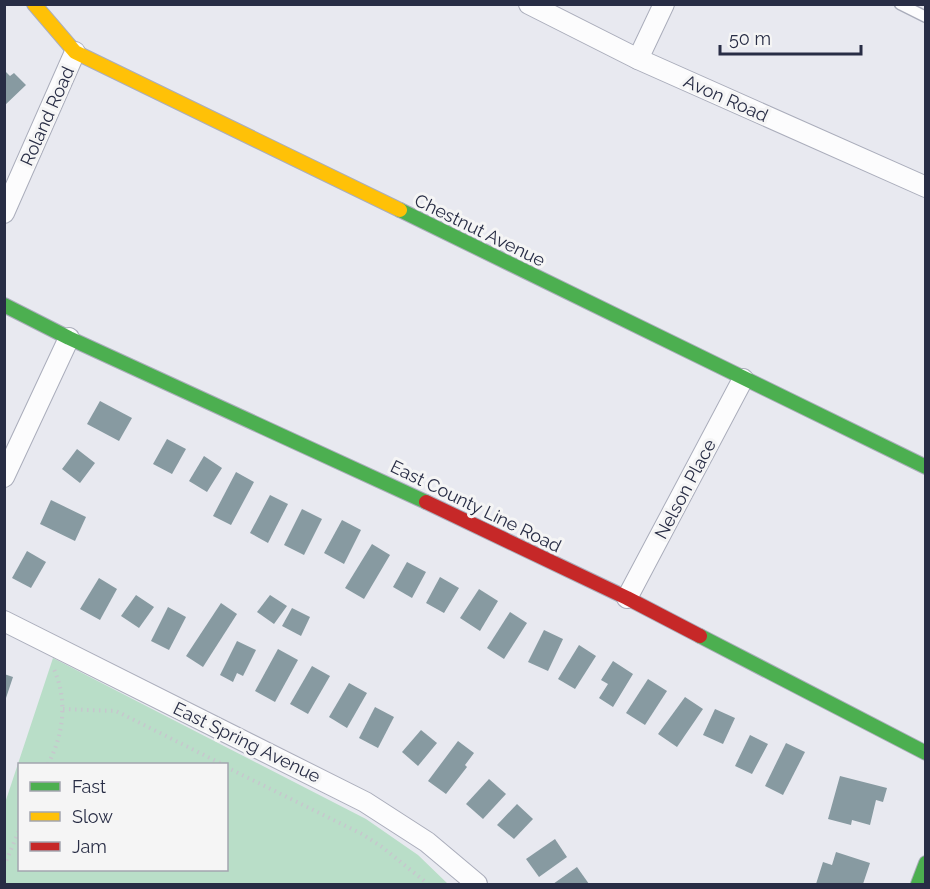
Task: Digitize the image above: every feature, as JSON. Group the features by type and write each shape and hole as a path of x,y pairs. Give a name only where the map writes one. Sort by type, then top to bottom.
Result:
{"street":[{"name":"Chestnut Avenue","path":"34,4 75,52 926,467"},
{"name":"Avon Road","path":"530,4 638,59 926,187"},
{"path":"638,59 664,4"},
{"name":"Roland Road","path":"4,213 75,52"},
{"name":"East County Line Road","path":"4,305 69,338 358,468 627,598 926,753"},
{"path":"4,477 69,338"},
{"name":"Nelson Place","path":"627,598 743,379"},
{"name":"East Spring Avenue","path":"4,621 365,802 427,842 477,885"},
{"path":"918,885 926,863"}],"lane":[{"path":"900,4 926,17"}],"path":[{"path":"49,662 61,689 63,709 60,737 49,763"},
{"path":"63,709 116,711 218,763"},
{"path":"228,768 362,834 382,847 428,885"},
{"path":"4,866 18,833"}],"green space":[{"path":"53,658 366,819 418,855 448,884 5,884 5,803 18,764 18,871 228,871 228,763 18,763"}],"building":[{"path":"4,70 10,76 14,73 26,85 4,106"},
{"path":"100,401 132,418 119,441 87,424"},
{"path":"167,439 186,449 172,474 153,464"},
{"path":"77,449 95,463 80,483 62,469"},
{"path":"204,456 222,468 207,492 189,481"},
{"path":"236,472 254,482 231,525 213,516"},
{"path":"270,495 288,504 268,543 250,533"},
{"path":"51,500 86,517 75,541 40,524"},
{"path":"302,509 322,519 304,555 284,545"},
{"path":"342,520 361,530 344,564 324,553"},
{"path":"372,544 390,555 364,599 345,588"},
{"path":"27,551 46,562 31,588 12,578"},
{"path":"407,562 426,572 412,598 393,587"},
{"path":"440,577 459,588 444,613 426,603"},
{"path":"99,578 117,589 100,620 80,609"},
{"path":"479,589 498,601 480,631 460,618"},
{"path":"136,595 154,607 139,628 121,616"},
{"path":"270,595 287,606 274,624 257,612"},
{"path":"221,603 237,614 203,667 186,656"},
{"path":"168,607 186,617 169,650 151,641"},
{"path":"292,608 310,617 301,636 282,626"},
{"path":"510,612 527,623 504,659 487,648"},
{"path":"544,630 563,639 548,671 528,662"},
{"path":"237,641 256,650 243,676 237,673 233,682 220,675"},
{"path":"579,645 596,656 575,689 558,679"},
{"path":"278,649 298,660 275,702 255,691"},
{"path":"613,661 633,674 613,707 599,698 608,684 601,680"},
{"path":"312,666 330,676 308,714 290,704"},
{"path":"4,674 13,677 5,701 4,701"},
{"path":"648,679 667,691 645,725 626,713"},
{"path":"349,683 367,693 347,728 329,717"},
{"path":"685,697 703,709 677,747 658,734"},
{"path":"375,707 394,717 378,748 359,738"},
{"path":"715,709 735,718 723,744 703,735"},
{"path":"421,730 437,743 418,766 402,752"},
{"path":"750,735 768,744 752,774 735,766"},
{"path":"458,741 474,753 465,765 467,767 446,794 428,781"},
{"path":"786,743 805,752 783,795 765,786"},
{"path":"840,776 887,788 883,802 876,800 870,825 852,820 851,825 828,819"},
{"path":"489,779 506,794 483,819 466,804"},
{"path":"517,804 533,819 514,839 497,825"},
{"path":"555,839 567,857 539,877 526,859"},
{"path":"836,852 870,863 863,884 816,884 823,862 832,865"},
{"path":"577,867 589,884 553,884"}],"traffic: fast":[{"path":"400,210 926,467"},
{"path":"4,305 69,338 426,502"},
{"path":"700,636 926,753"},
{"path":"918,884 926,863"}],"traffic: slow":[{"path":"34,4 75,52 400,210"}],"traffic: jam":[{"path":"426,502 627,598 700,636"}]}
